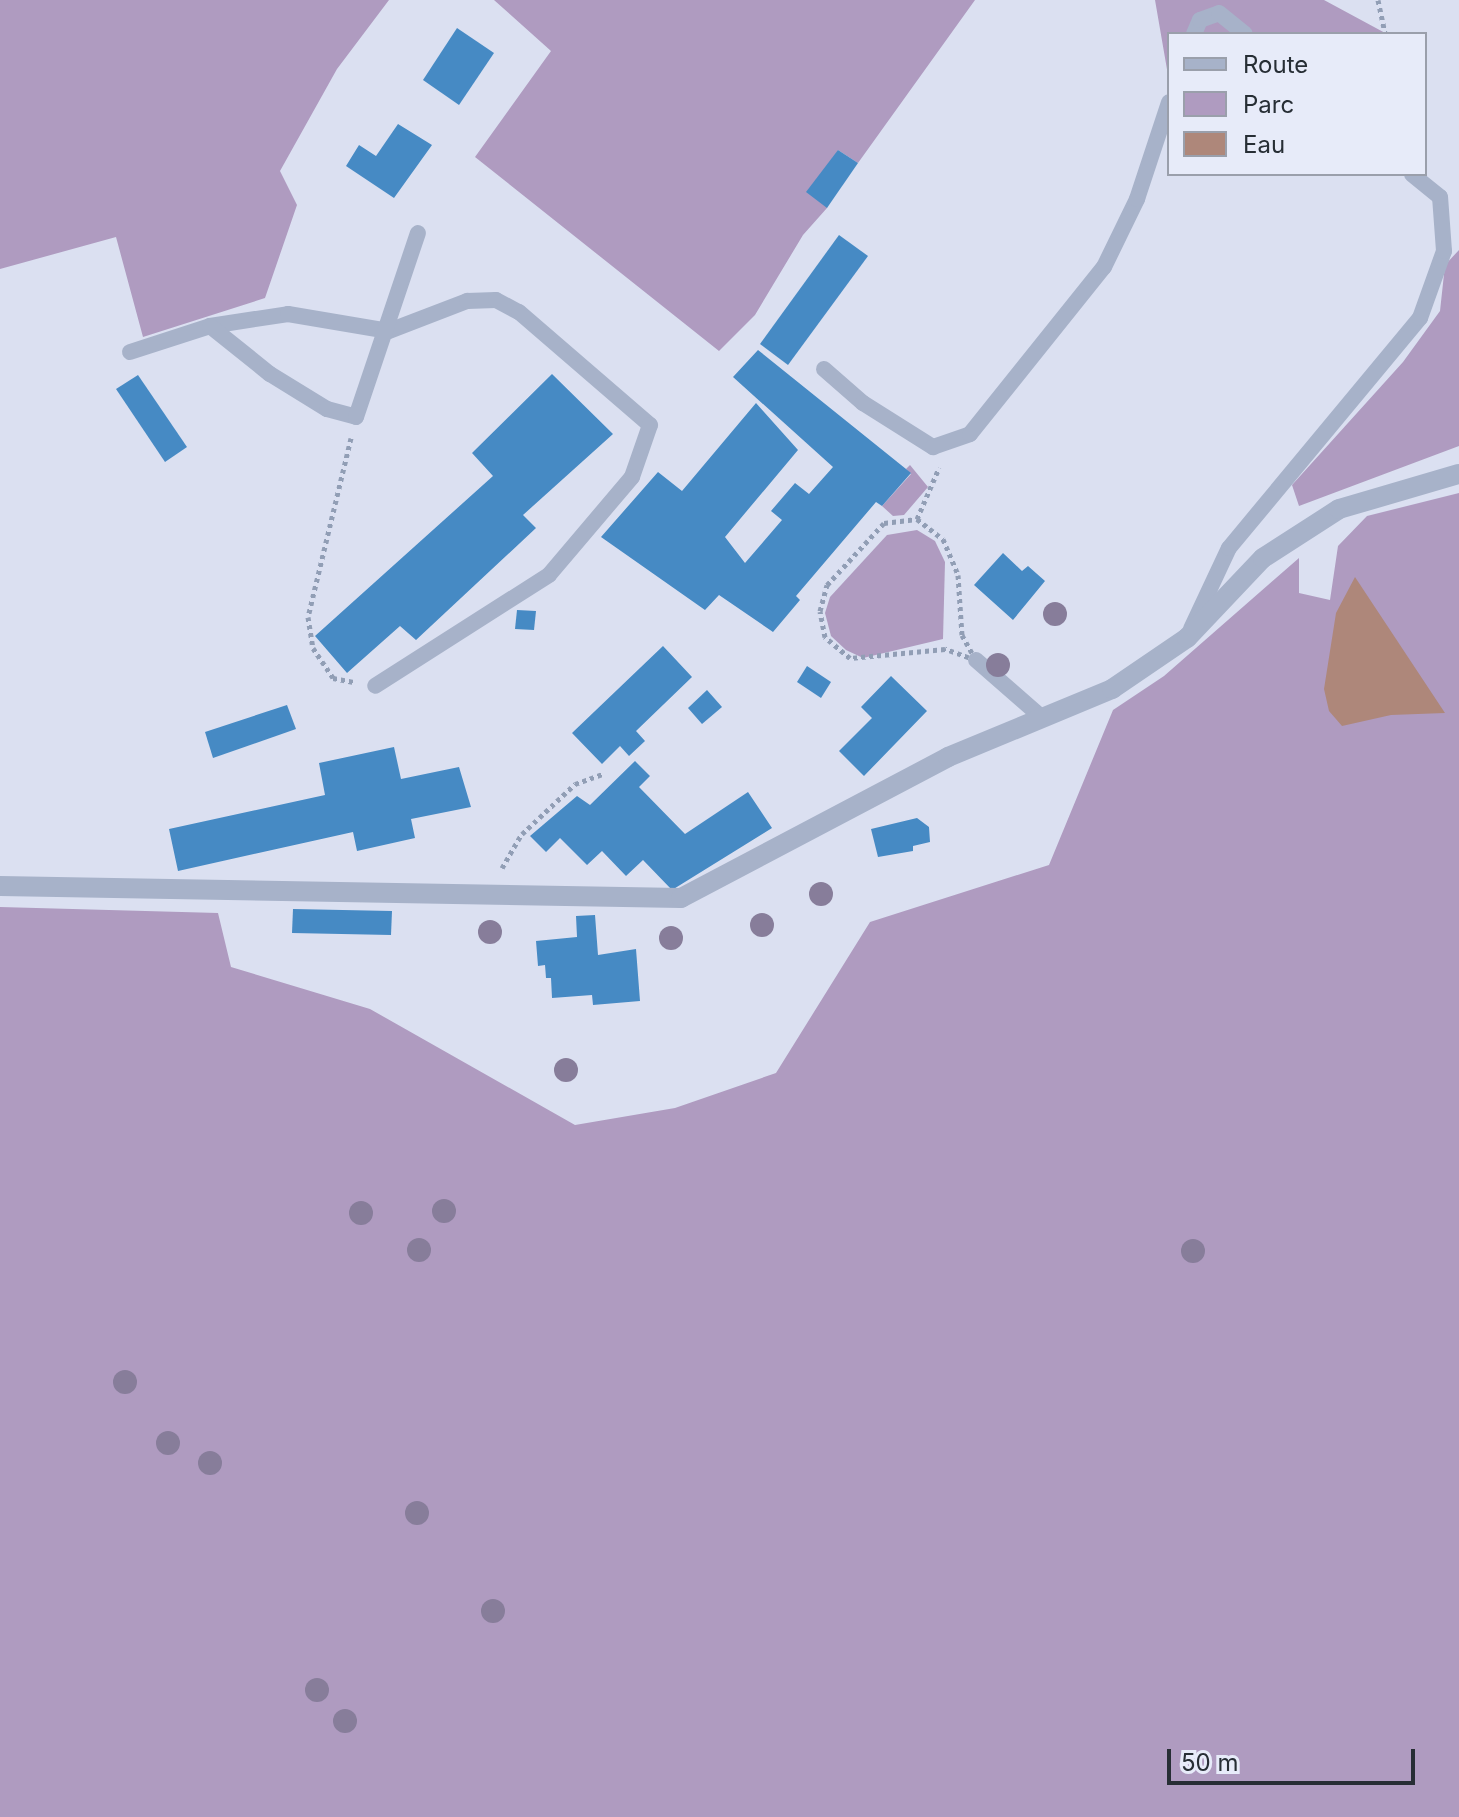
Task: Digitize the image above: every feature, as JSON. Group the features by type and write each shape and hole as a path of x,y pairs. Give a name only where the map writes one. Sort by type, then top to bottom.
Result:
{"street":[{"path":"0,886 486,897 681,898 948,757 1039,715 1112,689 1187,638 1263,558 1339,509 1459,474"}],"lane":[{"path":"1195,32 1200,20 1219,6 1243,32"},
{"path":"824,369 863,403 933,447 970,434 1104,267 1137,199 1167,108"},
{"path":"1187,638 1229,548 1420,318 1444,251 1440,197 1414,176"},
{"path":"210,326 270,374 327,409 356,417 389,331 418,233"},
{"path":"130,352 210,326 288,314 389,331 467,301 496,300 519,312 650,425 632,477 549,575 375,686"},
{"path":"976,660 1039,715"}],"path":[{"path":"1378,0 1385,32"},
{"path":"356,417 308,617 313,648 333,678 375,686"},
{"path":"917,519 951,441"},
{"path":"917,519 943,539 958,575 962,635 976,660 945,649 850,658 825,637 820,611 827,585 884,523 917,519"},
{"path":"486,897 522,834 575,784 602,774"}],"green space":[{"path":"0,0 389,0 337,69 280,171 297,205 265,298 143,337 116,237 0,269"},
{"path":"494,0 975,0 858,163 838,150 827,208 803,235 755,315 719,351 475,157 551,51"},
{"path":"1155,0 1324,0 1383,32 1167,32 1167,69"},
{"path":"1459,250 1459,446 1299,506 1292,485 1403,362 1440,311 1445,265"},
{"path":"910,465 928,487 904,515 893,516 882,506 911,474 906,469"},
{"path":"1459,493 1459,1817 0,1817 0,907 218,913 231,967 370,1009 575,1125 675,1108 776,1073 870,922 1049,865 1113,710 1164,676 1299,558 1299,593 1330,600 1338,546 1367,516"},
{"path":"917,530 935,541 945,562 943,639 863,658 846,650 831,636 825,613 830,597 887,535"}],"water":[{"path":"1355,577 1445,713 1391,715 1342,726 1329,711 1324,689 1336,613"}],"building":[{"path":"457,28 494,53 459,105 423,80"},
{"path":"398,124 432,145 394,198 346,166 359,145 376,156"},
{"path":"838,150 858,163 827,208 806,192"},
{"path":"839,235 868,256 788,365 760,344"},
{"path":"758,350 911,473 882,506 876,502 796,596 800,600 773,632 719,595 705,610 601,537 658,472 682,491 756,403 798,450 725,537 745,563 782,520 771,511 795,483 809,494 833,467 733,377"},
{"path":"552,374 613,434 523,515 536,528 416,640 400,626 347,673 315,636 493,476 472,453"},
{"path":"138,375 187,447 165,462 116,389"},
{"path":"1003,553 1022,571 1028,566 1045,581 1013,620 974,585"},
{"path":"517,610 536,611 534,630 515,629"},
{"path":"663,646 692,677 636,731 645,741 629,756 620,746 602,764 572,733"},
{"path":"807,666 831,682 821,698 797,682"},
{"path":"891,676 927,711 864,776 839,751 872,718 861,707"},
{"path":"707,690 722,707 702,724 688,708"},
{"path":"287,705 296,729 213,758 205,732"},
{"path":"394,747 401,779 459,767 471,807 411,819 415,838 357,851 353,832 178,871 169,829 325,795 319,763"},
{"path":"635,761 650,776 639,787 685,834 748,792 772,828 672,890 643,860 626,876 602,851 587,865 560,838 546,852 530,836 577,796 590,805"},
{"path":"917,818 929,827 930,842 913,846 913,851 878,857 871,829"},
{"path":"293,909 392,911 391,935 292,933"},
{"path":"595,915 598,955 636,949 640,1001 593,1005 592,995 552,998 551,978 546,978 545,965 538,966 536,941 577,937 576,916"}]}
